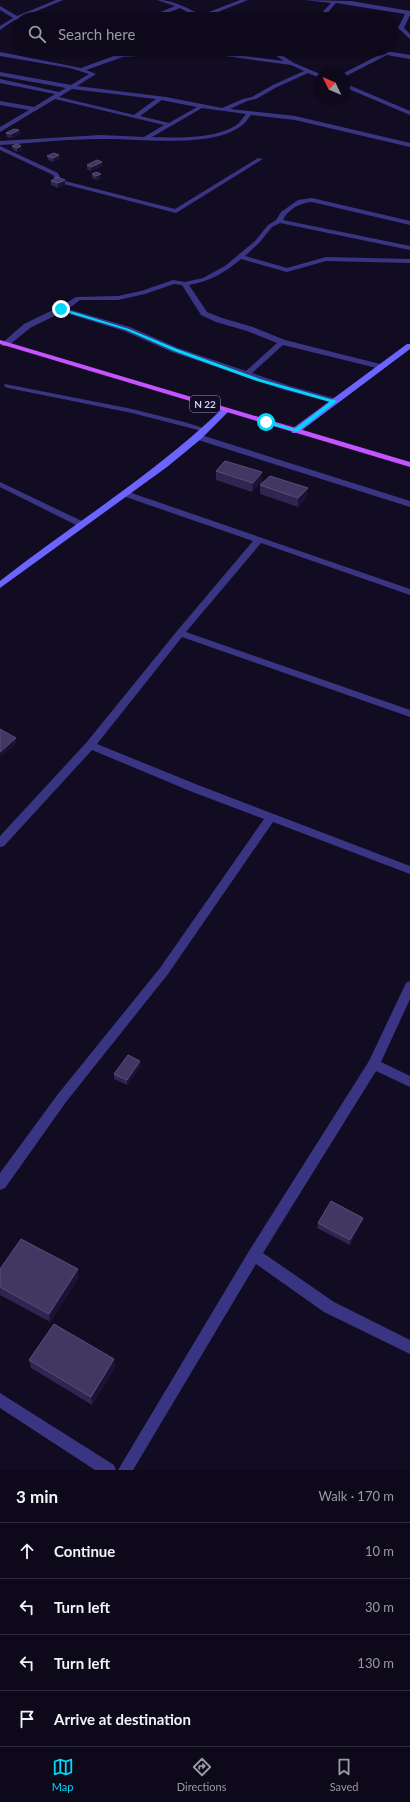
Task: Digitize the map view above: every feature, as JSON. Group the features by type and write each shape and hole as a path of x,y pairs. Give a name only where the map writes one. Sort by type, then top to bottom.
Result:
{"main road":[{"name":"N 22","path":"3,343 410,465"}],"street":[{"path":"33,12 60,0"},
{"path":"160,0 180,6 192,12"},
{"path":"217,12 245,0"},
{"path":"308,0 351,3 409,12 401,28 410,37"},
{"path":"326,12 334,3"},
{"path":"165,12 180,6"},
{"path":"399,10 404,7"},
{"path":"0,8 12,15"},
{"path":"0,28 12,21"},
{"path":"0,54 93,74 56,98 2,127"},
{"path":"398,55 410,57"},
{"path":"80,70 119,56"},
{"path":"231,56 292,64"},
{"path":"279,56 292,64 314,74"},
{"path":"350,72 379,56"},
{"path":"223,110 244,100 254,98 275,86 308,71"},
{"path":"0,74 72,87 160,99 200,107 308,121 410,145"},
{"path":"0,81 62,94"},
{"path":"350,88 410,113"},
{"path":"56,98 167,124"},
{"path":"136,116 160,99"},
{"path":"0,103 34,109"},
{"path":"146,138 167,124 200,107"},
{"path":"0,143 100,138 188,138 220,133 241,125 249,114"},
{"path":"0,148 56,174 58,181 176,211 260,159"},
{"path":"3,343 27,326 82,297 118,298 143,293 173,282 185,284 210,277 227,267 256,242 270,226 279,220 283,213 297,203 309,200 410,223"},
{"path":"279,220 410,248"},
{"path":"239,256 286,270 326,259 410,261"},
{"path":"185,284 202,310 209,316 282,342 381,367"},
{"path":"61,309 127,330 175,350 287,388 334,401"},
{"path":"247,374 282,342"},
{"path":"295,431 410,346"},
{"path":"8,386 130,410 206,430"},
{"path":"0,585 107,505 126,494 198,437 226,410"},
{"path":"198,437 410,504"},
{"path":"0,484 81,524"},
{"path":"126,494 258,541 410,592"},
{"path":"0,843 90,745 180,633 258,541"},
{"path":"180,633 410,714"},
{"path":"90,745 271,817 410,870"},
{"path":"0,1184 62,1098 164,971 271,817"},
{"path":"125,1470 254,1255 374,1064 410,986"},
{"path":"374,1064 410,1082"},
{"path":"254,1255 329,1307 410,1347"},
{"path":"0,1400 109,1470"}],"building":[{"path":"14,129 19,130 11,134 6,133"},
{"path":"17,144 21,146 17,148 12,146"},
{"path":"54,153 59,155 53,158 47,156"},
{"path":"97,160 102,162 91,167 87,165"},
{"path":"96,172 101,174 96,176 92,174"},
{"path":"57,177 65,180 58,183 51,181"},
{"path":"225,461 262,472 253,483 216,471"},
{"path":"270,476 308,488 298,498 260,485"},
{"path":"0,729 16,738 0,752"},
{"path":"128,1055 140,1061 127,1080 114,1074"},
{"path":"331,1201 363,1218 350,1240 318,1223"},
{"path":"21,1239 78,1269 49,1314 0,1287 0,1269"},
{"path":"54,1324 114,1359 91,1397 29,1360"}],"route":[{"path":"61,309 127,330 175,350 212,364 247,374 248,376 259,380 334,401 295,431 266,422"}]}
